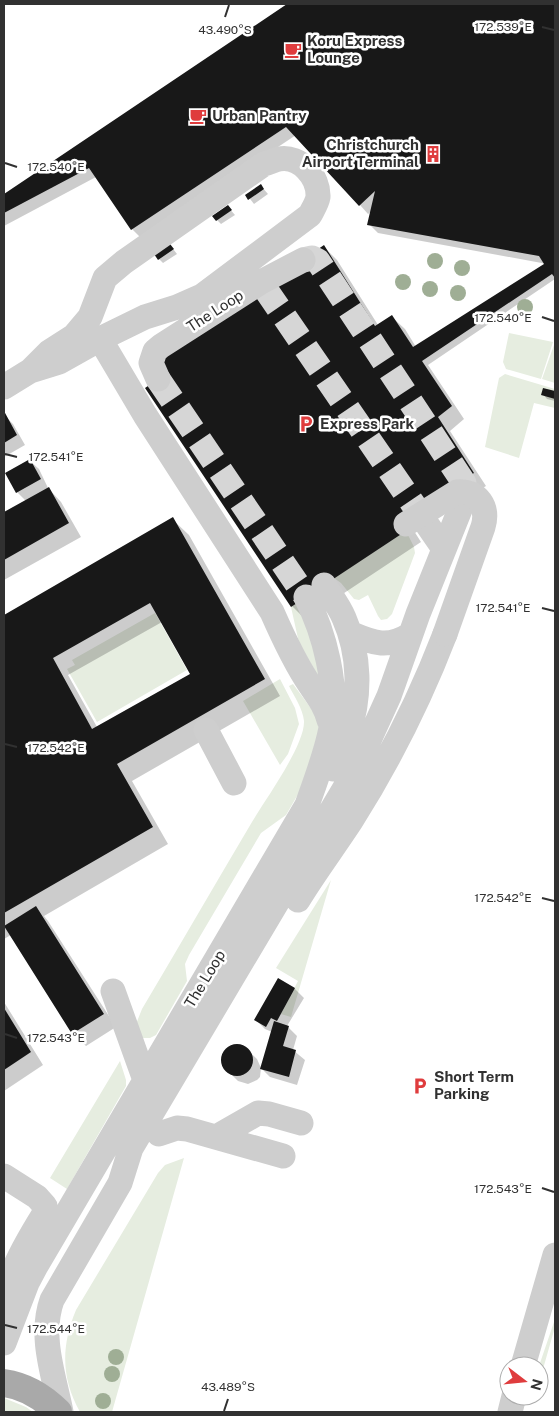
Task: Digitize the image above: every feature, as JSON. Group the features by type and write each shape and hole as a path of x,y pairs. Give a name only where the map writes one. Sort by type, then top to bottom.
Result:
{"main road":[{"path":"4,1383 25,1388 59,1412"}],"street":[{"path":"4,387 30,371 59,362 100,338 145,317 177,307 202,296 310,215 318,199 317,184 306,168 294,161 280,158 264,164 124,262 105,278 90,316 74,336 48,352 30,371"},
{"name":"The Loop","path":"158,379 151,363 155,351 303,260"},
{"path":"100,338 146,415 272,612 310,686 325,707 330,727 329,737"},
{"path":"120,1183 144,1157 159,1134 310,881 373,785 415,708 445,634 486,517 482,503 465,491 457,492 415,522 444,549"},
{"path":"350,633 378,643 392,644 411,634 461,508"},
{"name":"The Loop","path":"7,1335 26,1283 307,805 329,737 331,725 332,693 315,591 343,616 350,633"},
{"path":"307,805 331,774 353,716 356,701 357,668 355,650 350,633"},
{"name":"The Loop","path":"59,1412 48,1342 46,1321 49,1309 59,1288 120,1183 131,1148 355,771 389,696 411,634"},
{"path":"206,730 234,783"},
{"path":"113,991 145,1080"},
{"path":"216,1137 258,1113 269,1114 301,1123"},
{"path":"159,1134 177,1128 190,1129 283,1156"},
{"path":"4,1176 37,1196 45,1206 44,1214 18,1260 6,1290 7,1335"},
{"path":"526,1356 553,1270"}],"shaded area":[{"path":"509,333 553,342 541,379 506,369 503,362"},
{"path":"555,342 555,383 542,379"},
{"path":"505,374 555,389 555,408 534,403 519,458 485,447 499,378"},
{"path":"406,531 415,553 392,614 387,619 381,620 368,595 359,600 354,599 341,583 334,578"},
{"path":"300,601 324,686 299,643 291,607"},
{"path":"155,613 187,670 97,722 67,669 75,665 72,660"},
{"path":"280,679 295,708 299,724 288,754 280,765 243,701"},
{"path":"293,684 321,722 304,784 286,815 261,833 189,955 185,964 187,981 156,1035 150,1038 141,1038 134,1029 142,1009 298,744 303,731 304,721 300,707 289,686"},
{"path":"331,880 291,1017 281,1014 298,981 276,968"},
{"path":"120,1061 126,1086 67,1189 50,1178"},
{"path":"184,1158 112,1412 80,1412 69,1387 65,1362 68,1336 76,1310 158,1173 165,1165"},
{"path":"555,1319 555,1327 547,1356 542,1356"},
{"path":"4,1398 26,1407 33,1412 4,1412"}],"building":[{"path":"287,4 555,4 555,278 552,274 422,361 452,406 438,417 474,473 402,518 409,529 291,607 145,388 161,377 153,363 324,245 375,326 392,315 413,347 544,264 539,256 367,225 375,191 359,206 286,127 131,230 89,168 4,213 4,194"},
{"path":"261,184 264,189 248,200 245,195"},
{"path":"228,205 232,210 216,221 212,216"},
{"path":"170,244 174,249 158,260 154,254"},
{"path":"543,388 555,391 555,399 541,395"},
{"path":"4,411 17,435 4,443"},
{"path":"30,459 41,479 16,493 5,473"},
{"path":"49,487 69,523 4,560 4,512"},
{"path":"173,517 265,679 117,764 153,827 4,913 4,615","holes":["150,603 190,674 92,729 53,658"]},
{"path":"36,906 104,1014 72,1034 4,926"},
{"path":"278,978 295,988 277,1021 271,1018 266,1027 254,1020"},
{"path":"4,1008 31,1052 4,1070"},
{"path":"274,1021 289,1026 283,1046 296,1050 289,1077 260,1069"},
{"path":"237,1044 248,1049 253,1060 248,1071 237,1076 226,1071 221,1060 226,1049"}],"tunnel":[{"path":"303,260 312,258 318,261 464,483 465,493 461,507"},
{"path":"264,287 424,520"},
{"path":"158,379 306,597"}],"place":[{"name":"Koru Express Lounge","path":"293,50"},
{"name":"Urban Pantry","path":"198,116"},
{"name":"Christchurch Airport Terminal","path":"433,154"},
{"name":"Express Park","path":"306,424"},
{"name":"Short Term Parking","path":"420,1086"}]}
